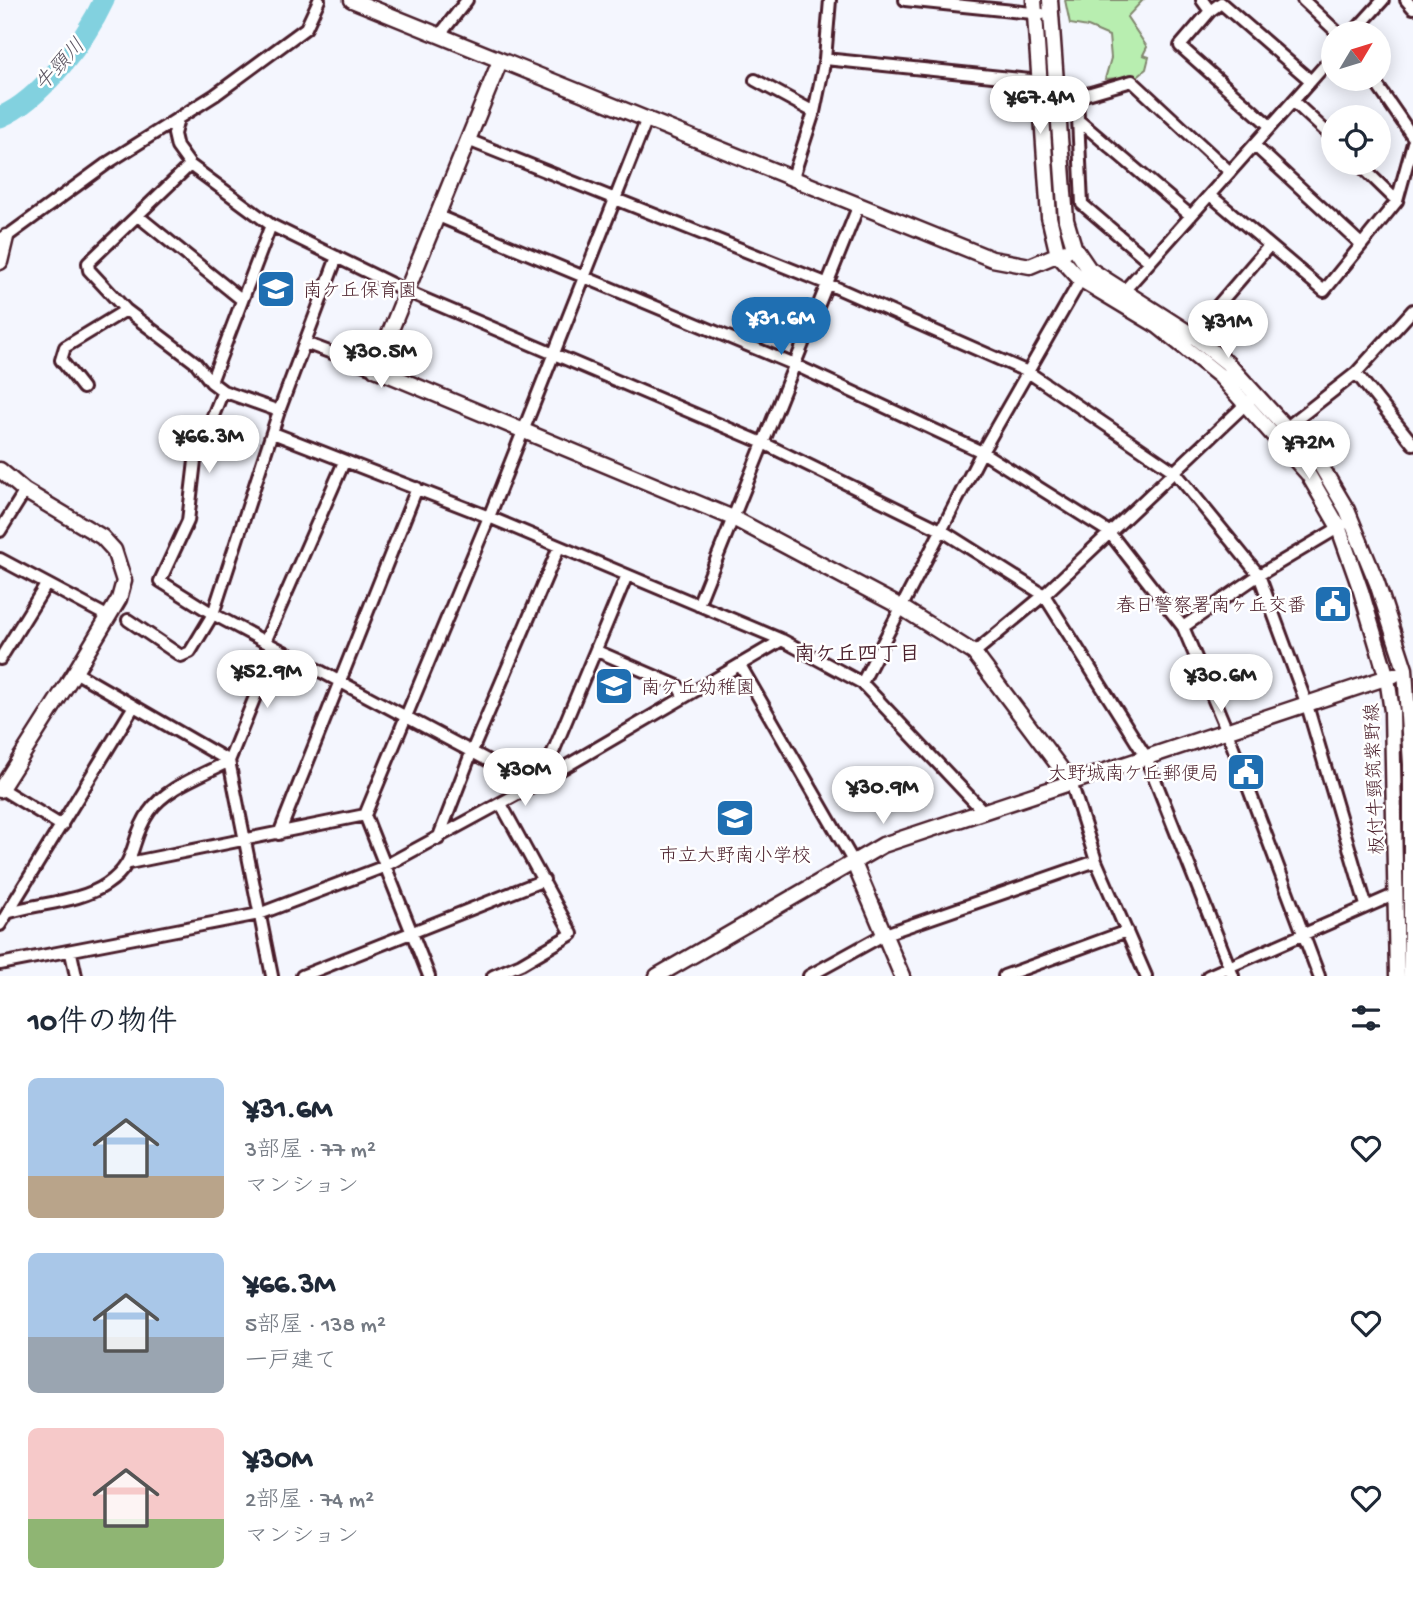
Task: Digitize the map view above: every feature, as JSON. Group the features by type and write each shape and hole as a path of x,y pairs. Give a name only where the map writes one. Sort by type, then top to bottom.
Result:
{"street":[{"path":"0,262 3,240 48,210 109,162 178,119 306,28 319,0"},
{"path":"352,0 992,259 1030,266 1074,247"},
{"path":"439,36 467,0"},
{"path":"792,180 814,112 825,59 830,0"},
{"path":"905,0 1050,7"},
{"path":"1202,0 1210,11"},
{"path":"1303,0 1325,21"},
{"path":"1364,21 1383,0"},
{"path":"1406,0 1413,8"},
{"path":"1270,127 1180,46 1210,11 1221,3 1311,81"},
{"name":"板付牛頸筑紫野線","path":"1035,7 1049,217 1058,255 1158,326 1188,341"},
{"name":"板付牛頸筑紫野線","path":"1050,7 1066,220 1085,274 1124,291 1188,341 1252,398 1282,432 1321,466 1353,522 1409,668 1411,976"},
{"path":"825,59 1040,81"},
{"path":"375,369 500,61"},
{"path":"1124,291 1321,70"},
{"path":"755,80 814,112"},
{"path":"1150,262 1082,204 1077,97 1132,81 1230,172"},
{"path":"1381,91 1413,137"},
{"path":"1293,101 1321,127"},
{"path":"178,119 174,134 177,147 190,165 271,225 408,292 763,443 942,530 1044,595 1146,757 1231,971"},
{"path":"1077,120 1191,216"},
{"path":"429,976 383,867 365,815 489,517 646,121"},
{"path":"468,140 828,284 1028,372 1174,472 1259,575 1307,705 1366,905"},
{"path":"1210,195 1324,291 1397,201 1413,143"},
{"path":"1254,145 1361,244"},
{"path":"190,165 88,263 89,270 126,310 196,363 211,382 223,391 279,411"},
{"path":"1370,175 1397,201"},
{"path":"698,605 859,207"},
{"path":"138,216 240,299"},
{"path":"438,216 795,365 982,452 1109,532 1184,627 1227,731 1319,976"},
{"path":"211,382 240,299 271,225"},
{"path":"1188,341 1269,246"},
{"path":"128,620 181,656 190,652 213,614 279,411 337,257"},
{"path":"862,683 899,606 982,452 1085,274"},
{"path":"83,388 61,360 65,347 126,310"},
{"path":"1282,432 1356,373 1411,317"},
{"path":"305,343 375,369 733,518 899,606 974,653 1071,782 1096,860 1146,976"},
{"path":"1356,373 1413,444"},
{"path":"223,391 195,461 188,521 160,582 270,645 534,785"},
{"path":"974,653 1044,595 1252,398"},
{"name":"板付牛頸筑紫野線","path":"1282,432 1338,526 1387,678 1395,762 1397,976"},
{"path":"273,433 489,517 782,640 862,683 982,810"},
{"path":"272,976 229,761 270,645 344,462"},
{"path":"0,470 25,491 102,537 114,551 124,581 118,599 75,673 0,788 62,826"},
{"path":"279,834 342,682 416,488"},
{"path":"1,527 25,491"},
{"path":"1184,627 1259,575 1338,526 1353,522"},
{"path":"438,839 471,751 559,547"},
{"path":"0,559 107,616"},
{"path":"550,775 551,757 627,575"},
{"path":"0,659 46,585"},
{"path":"0,964 71,953 259,914 383,867 501,804 782,640"},
{"path":"597,651 678,686 684,697"},
{"path":"740,665 853,861 902,976"},
{"path":"657,976 853,861 911,834 1307,705 1409,668"},
{"path":"75,673 229,761"},
{"path":"0,925 134,706"},
{"path":"130,863 139,827 162,797 229,761"},
{"path":"493,976 521,964 572,934 501,804"},
{"path":"10,912 94,891 130,863 365,815"},
{"path":"809,976 885,934 1096,860"},
{"path":"302,976 544,880"},
{"path":"1208,976 1231,971 1366,905 1396,894"},
{"path":"1004,976 1127,930"},
{"path":"71,953 76,976"}],"green space":[{"path":"1065,0 1143,0 1127,17 1147,47 1143,55 1149,57 1146,69 1123,88 1118,78 1105,79 1111,58 1109,36 1088,27 1070,24"}],"waterway":[{"name":"牛頸川","path":"0,117 31,97 61,67 86,32 104,0"}],"place":[{"name":"南ケ丘保育園","path":"276,289"},
{"name":"春日警察署南ヶ丘交番","path":"1333,604"},
{"name":"南ケ丘幼稚園","path":"614,686"},
{"name":"大野城南ケ丘郵便局","path":"1246,772"},
{"name":"市立大野南小学校","path":"735,818"}],"district":[{"name":"南ケ丘四丁目","path":"857,653"}]}
